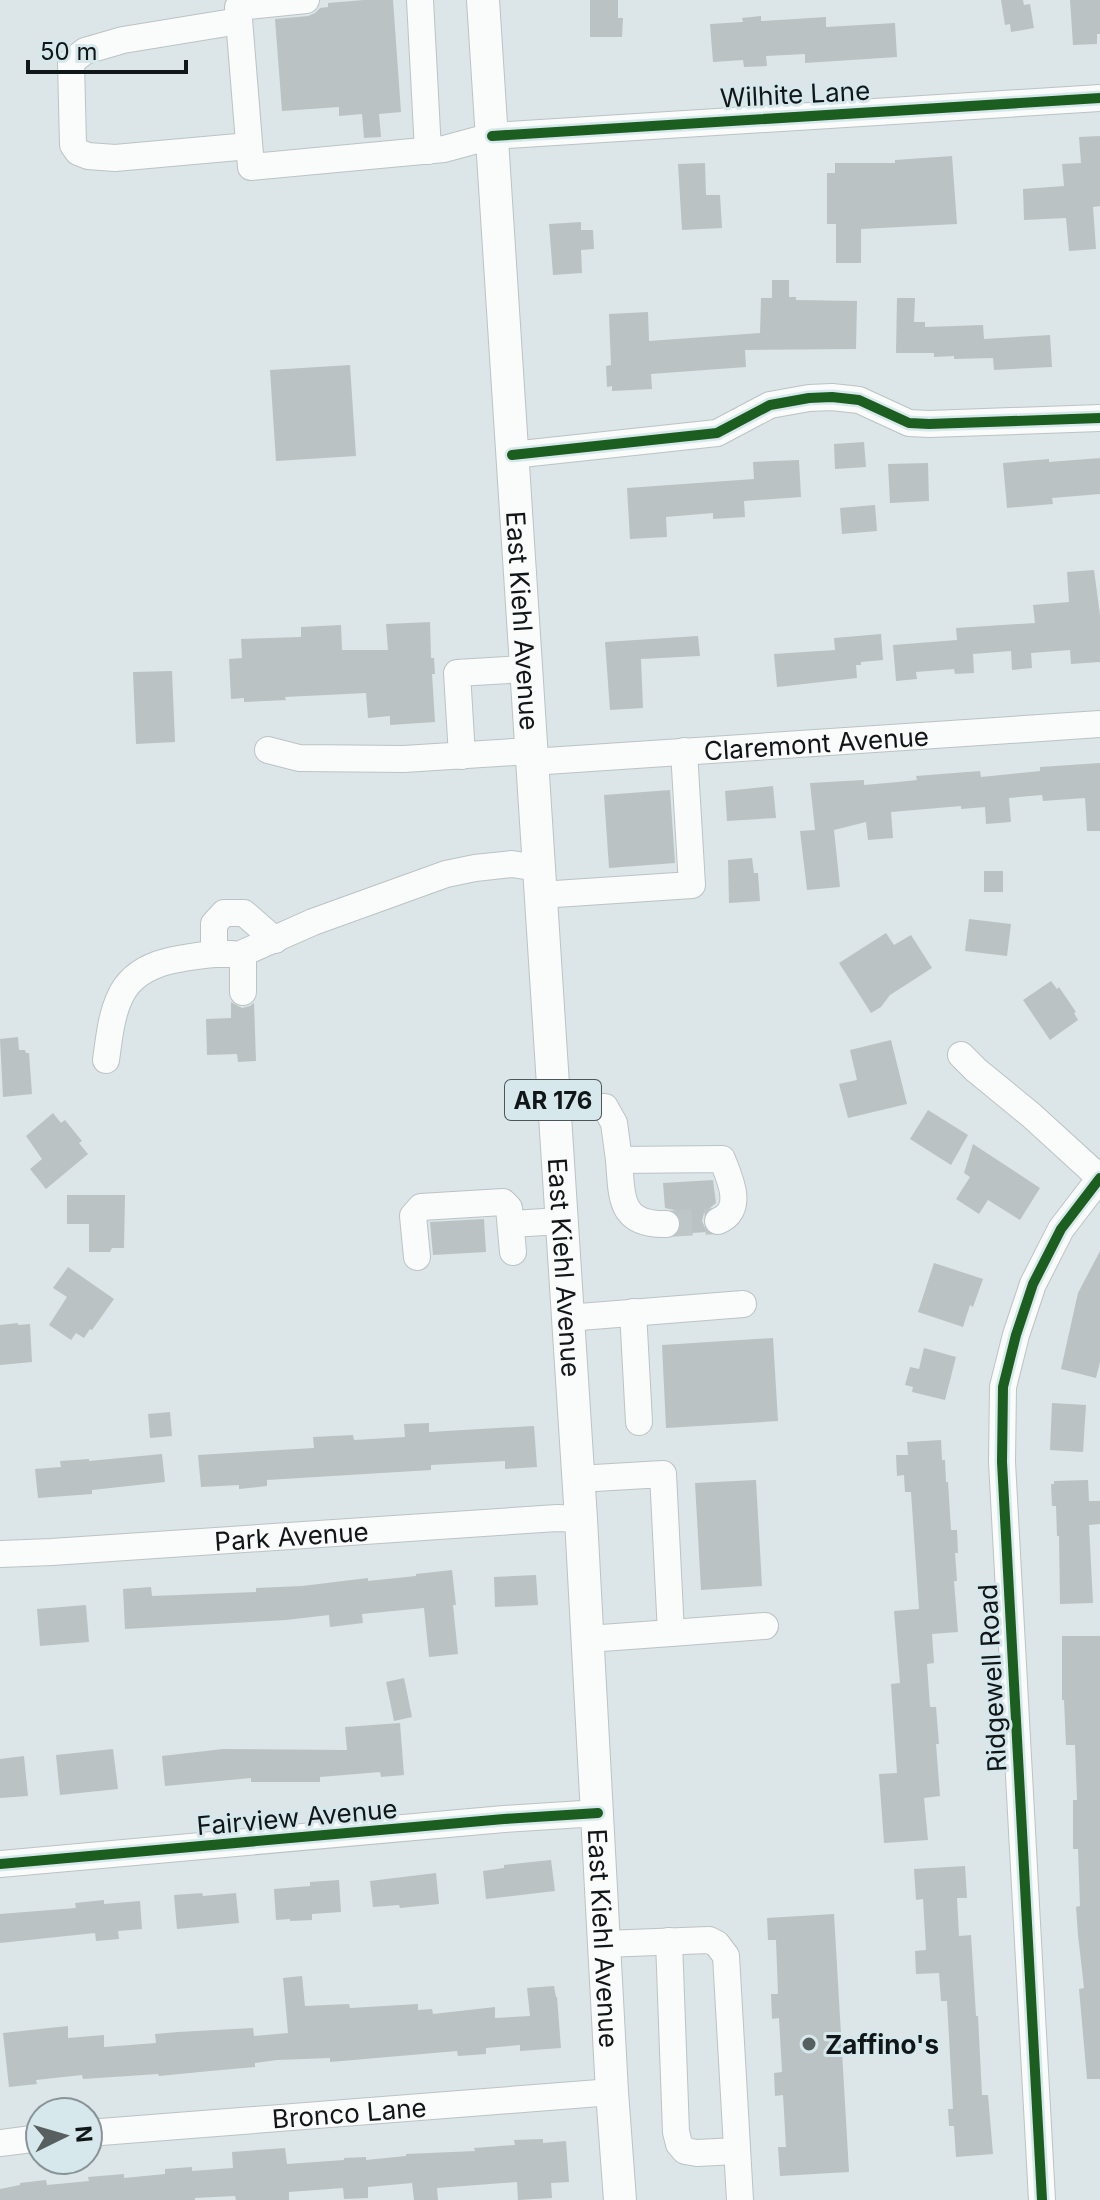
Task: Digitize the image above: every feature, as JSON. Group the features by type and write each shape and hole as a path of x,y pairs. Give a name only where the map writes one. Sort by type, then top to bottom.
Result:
{"main road":[{"name":"East Kiehl Avenue","path":"483,0 581,1519 620,2200"}],"street":[{"path":"239,21 123,40 85,51 71,62 73,145 78,152 115,158 249,146 238,7 306,0"},
{"path":"420,0 428,151"},
{"name":"Wilhite Lane","path":"249,146 251,167 444,149 492,136 1100,98"},
{"path":"512,455 717,433 770,405 809,398 859,400 909,423 1100,418"},
{"path":"462,756 457,673 525,669"},
{"name":"Claremont Avenue","path":"268,750 299,758 531,756 684,751 1100,724"},
{"path":"106,1060 120,995 151,967 173,959 243,953 313,922 446,874 512,864 539,882 692,885 684,751"},
{"path":"214,954 214,924 224,913 244,913 275,940"},
{"path":"243,953 243,992"},
{"path":"961,1055 1100,1178"},
{"path":"554,1107 605,1107 614,1123 627,1211 635,1219 666,1224"},
{"path":"619,1160 722,1159 732,1184 733,1200 731,1212 718,1221"},
{"name":"Ridgewell Road","path":"1042,2200 1002,1462 1003,1387 1033,1284 1061,1229 1100,1178"},
{"path":"417,1257 413,1216 421,1207 503,1202 509,1208 513,1252"},
{"path":"511,1224 561,1221"},
{"path":"567,1318 743,1304"},
{"path":"633,1312 639,1422"},
{"path":"578,1479 663,1474 671,1633"},
{"name":"Park Avenue","path":"0,1554 557,1518 581,1519"},
{"path":"588,1639 765,1626"},
{"name":"Fairview Avenue","path":"0,1864 598,1813"},
{"path":"604,1944 709,1940 717,1944 726,1956 740,2200"},
{"path":"669,1941 676,2132 679,2144 685,2151 697,2153 737,2151"},
{"name":"Bronco Lane","path":"104,2132 612,2092"},
{"path":"0,2143 24,2140"}],"building":[{"path":"393,0 401,112 379,114 381,137 364,138 362,114 339,116 339,107 282,111 275,19 308,16 328,7 328,3"},
{"path":"590,0 618,0 618,18 623,18 622,37 590,37"},
{"path":"1001,0 1023,0 1024,5 1030,4 1034,28 1011,32 1010,24 1005,25"},
{"path":"1070,0 1100,0 1097,44 1073,45"},
{"path":"761,16 761,21 826,17 826,27 895,23 897,57 805,63 805,54 766,56 767,66 744,67 743,60 713,62 710,24 743,22 742,18"},
{"path":"1100,136 1100,206 1093,207 1096,249 1069,251 1066,218 1024,220 1023,189 1064,186 1062,164 1081,163 1079,137"},
{"path":"952,156 957,224 861,229 861,263 836,263 836,224 827,224 827,173 835,173 835,163 895,163 895,160"},
{"path":"705,163 706,195 720,195 722,228 682,230 678,164"},
{"path":"581,222 581,230 593,230 594,249 581,250 582,273 553,275 549,224"},
{"path":"772,280 789,280 789,297 796,297 796,300 857,301 856,349 745,350 746,367 651,374 652,389 612,391 612,386 607,387 606,366 611,365 609,314 648,312 649,341 760,333 761,298 772,298"},
{"path":"897,298 915,298 914,322 925,322 925,327 983,325 984,339 1050,335 1052,367 994,370 993,358 954,359 954,356 934,357 934,353 896,353"},
{"path":"350,365 356,456 276,461 270,370"},
{"path":"864,442 866,467 835,469 834,444"},
{"path":"1100,458 1100,494 1052,498 1053,504 1007,508 1003,463"},
{"path":"799,460 801,497 744,501 745,517 713,519 713,513 666,517 667,537 630,539 627,488 754,479 753,462"},
{"path":"928,463 929,501 890,503 888,464"},
{"path":"875,505 877,531 842,534 840,508"},
{"path":"1094,570 1100,615 1100,662 1071,664 1070,650 1031,653 1032,668 1012,670 1011,651 973,654 974,673 955,674 954,669 916,672 917,679 896,681 893,645 957,640 956,628 1035,623 1033,605 1069,602 1067,572"},
{"path":"430,622 435,722 390,725 390,716 368,718 366,693 244,702 244,698 231,699 229,659 242,658 241,639 301,637 301,627 341,625 342,650 388,650 386,624"},
{"path":"881,634 883,660 856,665 857,678 777,687 774,654 835,650 834,638"},
{"path":"698,636 700,656 641,659 643,708 610,710 605,642"},
{"path":"172,671 175,742 136,744 133,672"},
{"path":"1100,763 1100,831 1087,831 1085,798 1043,801 1042,795 1009,798 1011,822 986,824 985,807 891,812 893,838 868,840 866,822 834,830 840,887 807,890 800,831 815,830 810,783 864,780 864,785 917,780 916,776 980,771 981,777 1040,771 1040,767"},
{"path":"773,786 776,818 727,821 725,791"},
{"path":"670,790 675,863 609,868 604,795"},
{"path":"752,858 754,873 758,873 760,901 729,903 728,860"},
{"path":"984,871 1003,871 1003,892 984,892"},
{"path":"969,919 1011,924 1007,956 965,951"},
{"path":"886,933 894,945 911,935 932,968 890,995 881,1007 871,1013 839,963"},
{"path":"1051,981 1057,989 1059,987 1078,1020 1050,1040 1023,1000"},
{"path":"231,1002 242,1008 254,1003 256,1061 238,1062 237,1054 207,1055 206,1019 231,1018"},
{"path":"18,1037 19,1050 29,1053 32,1094 3,1097 0,1039"},
{"path":"891,1040 907,1104 848,1118 839,1084 857,1080 850,1050"},
{"path":"928,1110 968,1135 951,1165 910,1139"},
{"path":"53,1113 61,1123 65,1120 88,1154 46,1189 30,1169 42,1159 26,1136"},
{"path":"973,1144 1040,1188 1020,1220 988,1200 979,1214 956,1199 970,1177 964,1173"},
{"path":"713,1180 716,1203 704,1213 702,1221 707,1232 678,1234 682,1226 681,1218 674,1210 665,1208 663,1183"},
{"path":"67,1195 125,1195 124,1248 89,1252 89,1224 67,1224"},
{"path":"484,1219 486,1252 433,1255 430,1222"},
{"path":"1100,1251 1100,1362 1096,1378 1061,1369 1078,1293"},
{"path":"934,1263 983,1279 963,1327 918,1312"},
{"path":"68,1267 114,1299 84,1338 76,1333 71,1340 49,1325 67,1297 53,1288"},
{"path":"30,1324 32,1362 0,1365 0,1325"},
{"path":"773,1338 778,1421 666,1428 662,1345"},
{"path":"924,1348 956,1357 945,1400 912,1392 913,1387 905,1385 910,1367 919,1369"},
{"path":"1052,1403 1086,1405 1083,1452 1050,1450"},
{"path":"170,1412 172,1436 150,1438 148,1414"},
{"path":"429,1423 429,1432 534,1426 537,1467 505,1469 505,1461 431,1465 431,1470 267,1480 267,1486 239,1489 239,1485 201,1487 198,1455 314,1448 313,1437 353,1435 354,1440 405,1437 404,1424"},
{"path":"941,1440 951,1530 957,1530 957,1581 954,1581 958,1632 932,1634 934,1663 927,1664 930,1707 936,1707 940,1796 924,1798 928,1840 884,1843 879,1774 897,1773 891,1684 900,1683 894,1611 919,1609 911,1492 905,1492 904,1475 897,1476 896,1455 908,1455 907,1442"},
{"path":"162,1454 165,1482 92,1490 92,1494 38,1498 35,1469 61,1467 60,1461"},
{"path":"756,1480 762,1586 701,1590 695,1483"},
{"path":"1088,1480 1089,1501 1100,1501 1100,1524 1089,1525 1093,1603 1060,1604 1059,1536 1051,1484 1054,1481"},
{"path":"452,1570 458,1654 429,1657 424,1608 362,1614 363,1623 330,1627 329,1615 125,1629 123,1589 151,1587 152,1596 256,1592 256,1588 368,1578 368,1581"},
{"path":"536,1575 538,1605 495,1607 494,1577"},
{"path":"86,1605 89,1642 40,1646 37,1609"},
{"path":"1062,1636 1100,1636 1100,2079 1087,2079 1079,1989 1084,1988 1076,1907 1080,1906 1078,1849 1073,1849 1073,1800 1077,1800 1075,1745 1066,1745"},
{"path":"404,1678 412,1717 394,1721 386,1682"},
{"path":"400,1723 404,1775 381,1777 380,1772 320,1777 320,1782 251,1782 251,1778 165,1786 162,1756 223,1749 347,1750 345,1727"},
{"path":"113,1749 118,1789 60,1795 56,1755"},
{"path":"24,1756 28,1796 0,1798 0,1759"},
{"path":"551,1860 555,1891 486,1899 483,1871 504,1868 504,1865"},
{"path":"965,1866 967,1898 957,1898 959,1936 971,1935 982,2095 988,2095 993,2154 956,2157 954,2126 949,2126 948,2109 953,2109 947,2001 941,2001 939,1973 916,1974 915,1951 926,1950 923,1899 916,1900 914,1869"},
{"path":"436,1873 439,1904 373,1907 370,1881"},
{"path":"339,1880 341,1912 312,1914 312,1920 276,1920 274,1889"},
{"path":"202,1893 203,1896 236,1893 239,1923 177,1929 174,1895"},
{"path":"104,1900 104,1904 140,1901 142,1929 118,1931 119,1939 96,1941 95,1933 0,1943 0,1914 76,1908 75,1903"},
{"path":"834,1914 849,2172 780,2176 778,2147 786,2147 783,2095 775,2096 774,2073 782,2072 779,2018 772,2019 771,1994 778,1994 776,1940 768,1940 767,1918"},
{"path":"302,1976 305,2006 349,2004 350,2008 418,2004 418,2010 432,2009 433,2014 495,2007 495,2018 530,2016 527,1988 554,1986 561,2048 520,2051 520,2045 486,2048 486,2054 458,2056 457,2051 330,2062 330,2058 277,2060 255,2063 255,2067 159,2076 83,2079 82,2075 36,2080 37,2084 9,2087 3,2033 68,2026 68,2038 104,2035 104,2047 156,2043 155,2034 178,2032 253,2028 254,2036 288,2033 283,1978"},
{"path":"543,2139 543,2143 566,2141 569,2182 551,2183 552,2198 518,2200 517,2182 437,2188 438,2200 414,2200 412,2183 368,2187 368,2198 344,2199 343,2188 289,2192 289,2200 236,2200 235,2196 195,2200 0,2200 0,2189 20,2183 46,2180 47,2185 89,2181 88,2177 124,2174 124,2178 165,2174 165,2169 233,2168 232,2152 285,2148 287,2164 475,2151 474,2148 515,2145 514,2140"}],"tunnel":[{"path":"666,1224 718,1221"}],"cycle path":[{"path":"492,136 1100,98"},
{"path":"512,455 717,433 770,405 809,398 859,400 909,423 1100,418"},
{"path":"1042,2200 1002,1462 1003,1387 1033,1284 1061,1229 1100,1178"},
{"path":"0,1864 598,1813"}],"place":[{"name":"Zaffino's","path":"809,2044"}]}
